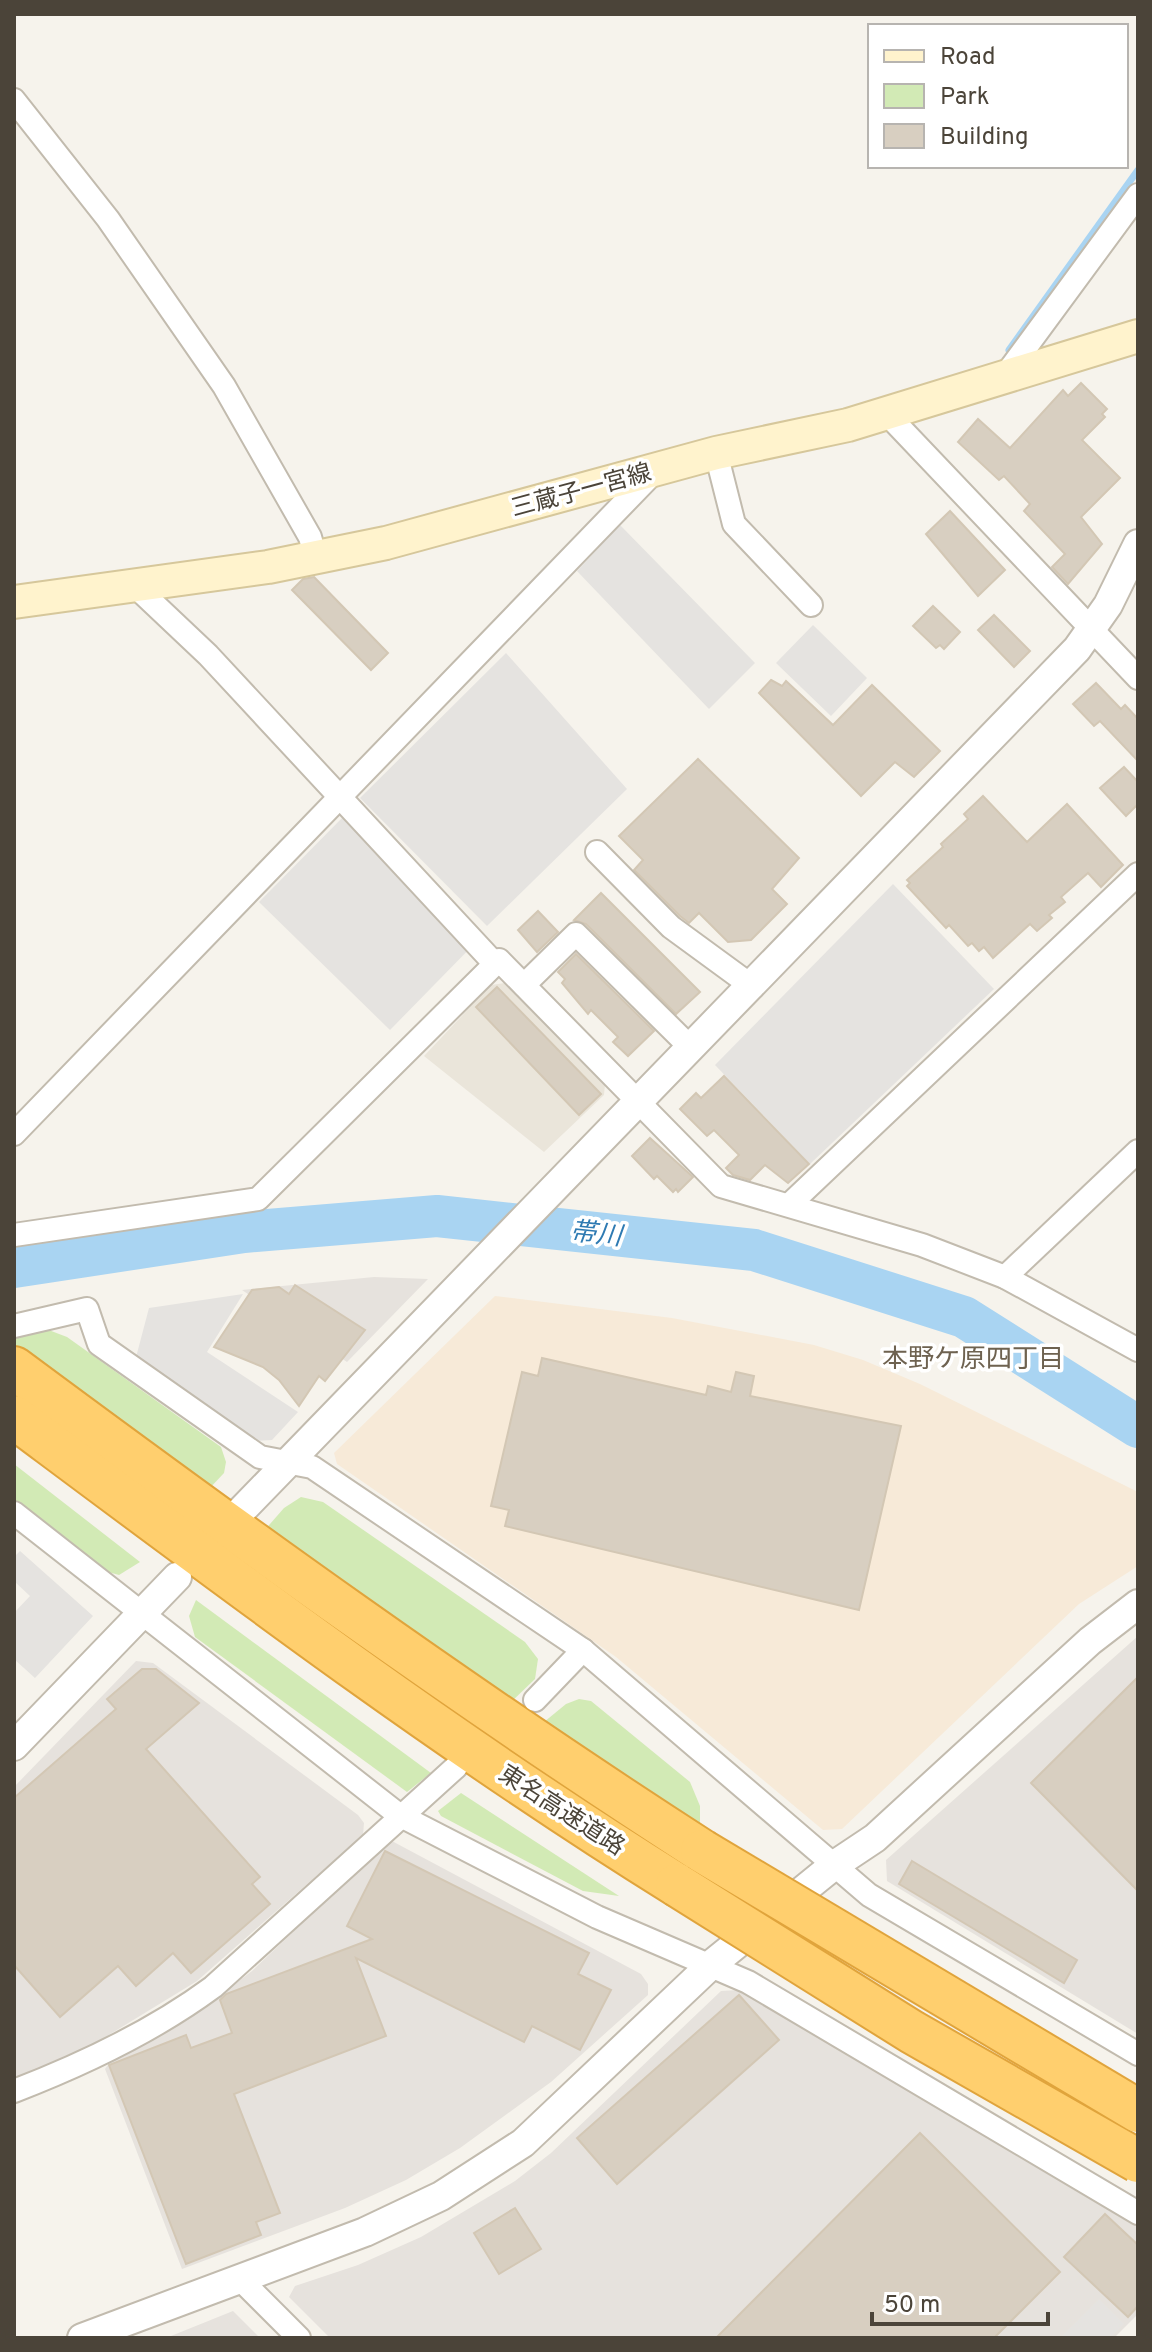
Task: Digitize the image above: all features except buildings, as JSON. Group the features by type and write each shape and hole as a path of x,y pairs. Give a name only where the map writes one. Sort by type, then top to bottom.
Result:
{"highway":[{"name":"東名高速道路","path":"14,1368 261,1551 579,1772 702,1851 1138,2111"},
{"name":"東名高速道路","path":"14,1417 272,1609 539,1798 912,2032 1138,2161"}],"main road":[{"name":"三蔵子一宮線","path":"14,602 316,558 386,543 716,453 886,413 1138,336"}],"street":[{"path":"14,100 108,219 224,386 310,537 316,558"},
{"path":"1003,378 1138,195"},
{"path":"886,413 1138,678"},
{"path":"716,453 734,524 811,605"},
{"path":"14,1134 341,800 657,469"},
{"path":"239,1513 1007,724 1092,630 1138,544"},
{"path":"135,586 208,655 495,964"},
{"path":"597,852 671,927 753,987"},
{"path":"789,1205 1138,874"},
{"path":"524,985 576,934 692,1049"},
{"path":"14,1235 258,1199 499,960 641,1101 721,1186 922,1245 1005,1277 1138,1350"},
{"path":"1005,1277 1138,1151"},
{"path":"14,1326 87,1309 99,1344 260,1457 312,1467 583,1650 869,1895 1138,2054"},
{"path":"14,1513 399,1815 597,1917 679,1954 712,1964 1138,2213"},
{"path":"14,1746 177,1577"},
{"path":"82,2338 365,2232 441,2196 523,2143 712,1964 833,1866 875,1838 1090,1641 1138,1604"},
{"path":"535,1700 583,1650"},
{"path":"14,2091 89,2060 180,2011 213,1987 399,1815 456,1767"},
{"path":"239,2278 299,2338"}],"shaded area":[{"path":"620,525 755,663 709,709 577,571"},
{"path":"813,625 867,678 831,716 776,663"},
{"path":"506,653 627,789 487,926 360,798"},
{"path":"350,810 480,938 390,1030 259,902"},
{"path":"893,884 994,989 810,1164 715,1065"},
{"path":"505,983 605,1084 604,1095 544,1152 424,1056 491,985"},
{"path":"374,1277 428,1279 347,1362 242,1290"},
{"path":"243,1294 207,1352 298,1412 272,1440 254,1441 135,1361 149,1308"},
{"path":"495,1296 672,1318 814,1345 863,1360 920,1384 1138,1492 1138,1566 1079,1604 842,1829 823,1830 616,1657 337,1464 334,1453"},
{"path":"20,1551 93,1616 35,1678 14,1659 14,1613 30,1596 14,1581 14,1557"},
{"path":"1138,1636 1138,2034 887,1881 886,1860"},
{"path":"136,1661 153,1663 358,1815 364,1823 363,1835 197,1981 76,2055 14,2081 14,1787"},
{"path":"390,1840 641,1974 648,1984 648,1995 551,2082 460,2148 406,2180 345,2208 182,2269 105,2069 110,2062 191,2017 252,1971"},
{"path":"739,1990 1138,2224 1138,2314 1114,2338 330,2338 289,2297 295,2286 358,2265 421,2237 515,2181 551,2153 721,1991"},
{"path":"1099,2299 1124,2324 1110,2338 1060,2338"},
{"path":"233,2311 260,2338 166,2338"}],"green space":[{"path":"46,1329 67,1337 221,1447 226,1462 224,1473 208,1490 14,1345 14,1337"},
{"path":"14,1464 140,1562 119,1575 101,1570 14,1501"},
{"path":"301,1497 323,1502 525,1642 538,1659 535,1679 508,1705 263,1532 284,1508"},
{"path":"196,1600 431,1773 407,1792 195,1637 189,1616"},
{"path":"579,1699 591,1701 690,1782 700,1806 700,1834 538,1727 566,1704"},
{"path":"461,1793 619,1896 583,1891 441,1816 438,1811"}],"waterway":[{"path":"1009,350 1138,170"},
{"name":"帯川","path":"14,1267 244,1232 437,1216 754,1250 964,1317 1138,1427"}],"district":[{"name":"本野ケ原四丁目","path":"973,1358"}]}
